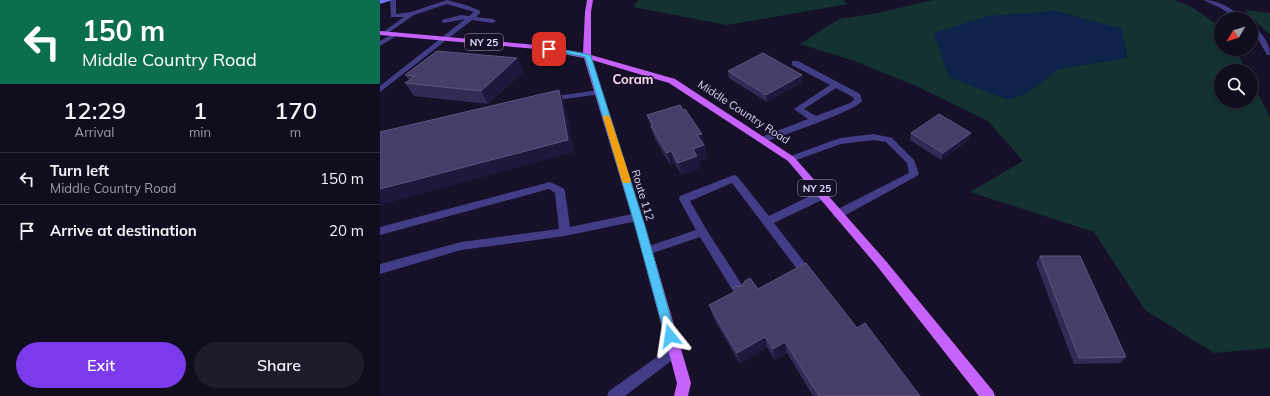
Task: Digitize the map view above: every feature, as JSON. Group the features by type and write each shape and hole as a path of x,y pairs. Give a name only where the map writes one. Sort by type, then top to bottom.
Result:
{"main road":[{"path":"380,2 389,0"},
{"name":"Route 112","path":"590,0 588,12 587,56 637,217 684,383 681,396"},
{"name":"Middle Country Road","path":"382,33 537,47 587,56 672,82 791,159 881,263 988,396"}],"street":[{"path":"392,0 394,3 393,16 412,14 424,17 433,14"},
{"path":"1206,0 1223,7 1230,12"},
{"path":"380,90 478,12 446,1 412,14 382,33"},
{"path":"424,17 440,9"},
{"path":"444,21 460,13"},
{"path":"452,16 460,13 470,18 493,21"},
{"path":"380,44 396,34"},
{"path":"1258,34 1270,54"},
{"path":"762,140 853,106 858,101 857,96 795,63"},
{"path":"816,120 798,109 835,85"},
{"path":"537,101 599,92"},
{"path":"791,159 840,141 874,137 889,140 911,162 914,174 838,214"},
{"path":"740,292 702,232 684,199 734,178 804,270"},
{"path":"380,231 550,185 560,191 565,232"},
{"path":"767,222 822,195"},
{"path":"380,269 462,246 565,232 637,217"},
{"path":"647,251 702,232"},
{"path":"614,396 674,351"}],"green space":[{"path":"638,0 843,0 848,4 727,25 633,7"},
{"path":"933,0 1174,0 1190,6 1214,22 1214,56 1239,56 1243,64 1214,64 1214,108 1258,108 1258,94 1270,117 1270,348 1214,353 1145,310 1094,232 970,192 1023,161 988,121 916,86 854,61 800,44 839,19 878,13","holes":["1055,11 1121,29 1127,57 1058,69 1026,94"]},
{"path":"1244,10 1270,13 1270,35 1258,23 1258,12 1246,12"}],"water":[{"path":"1055,11 1122,29 1127,58 1058,69 1026,94 1008,100 949,77 934,33 988,16"}],"building":[{"path":"437,51 517,58 481,91 405,83 415,76 405,75"},
{"path":"763,53 802,75 766,95 728,71"},
{"path":"559,90 568,140 380,189 380,132"},
{"path":"680,105 683,110 685,109 702,134 697,135 704,145 693,149 697,156 678,163 671,151 667,153 651,126 653,125 647,115"},
{"path":"939,114 971,133 943,153 911,133"},
{"path":"1040,256 1080,256 1126,357 1079,358"},
{"path":"806,263 857,328 865,323 920,396 819,396 785,342 773,349 765,337 737,353 709,305 736,291 733,287 742,286 745,281 750,278 758,289"}],"slow traffic":[{"path":"607,117 626,181"}],"district":[{"name":"Coram","path":"633,79"}],"route":[{"path":"549,49 587,56 640,226 670,336"}]}
